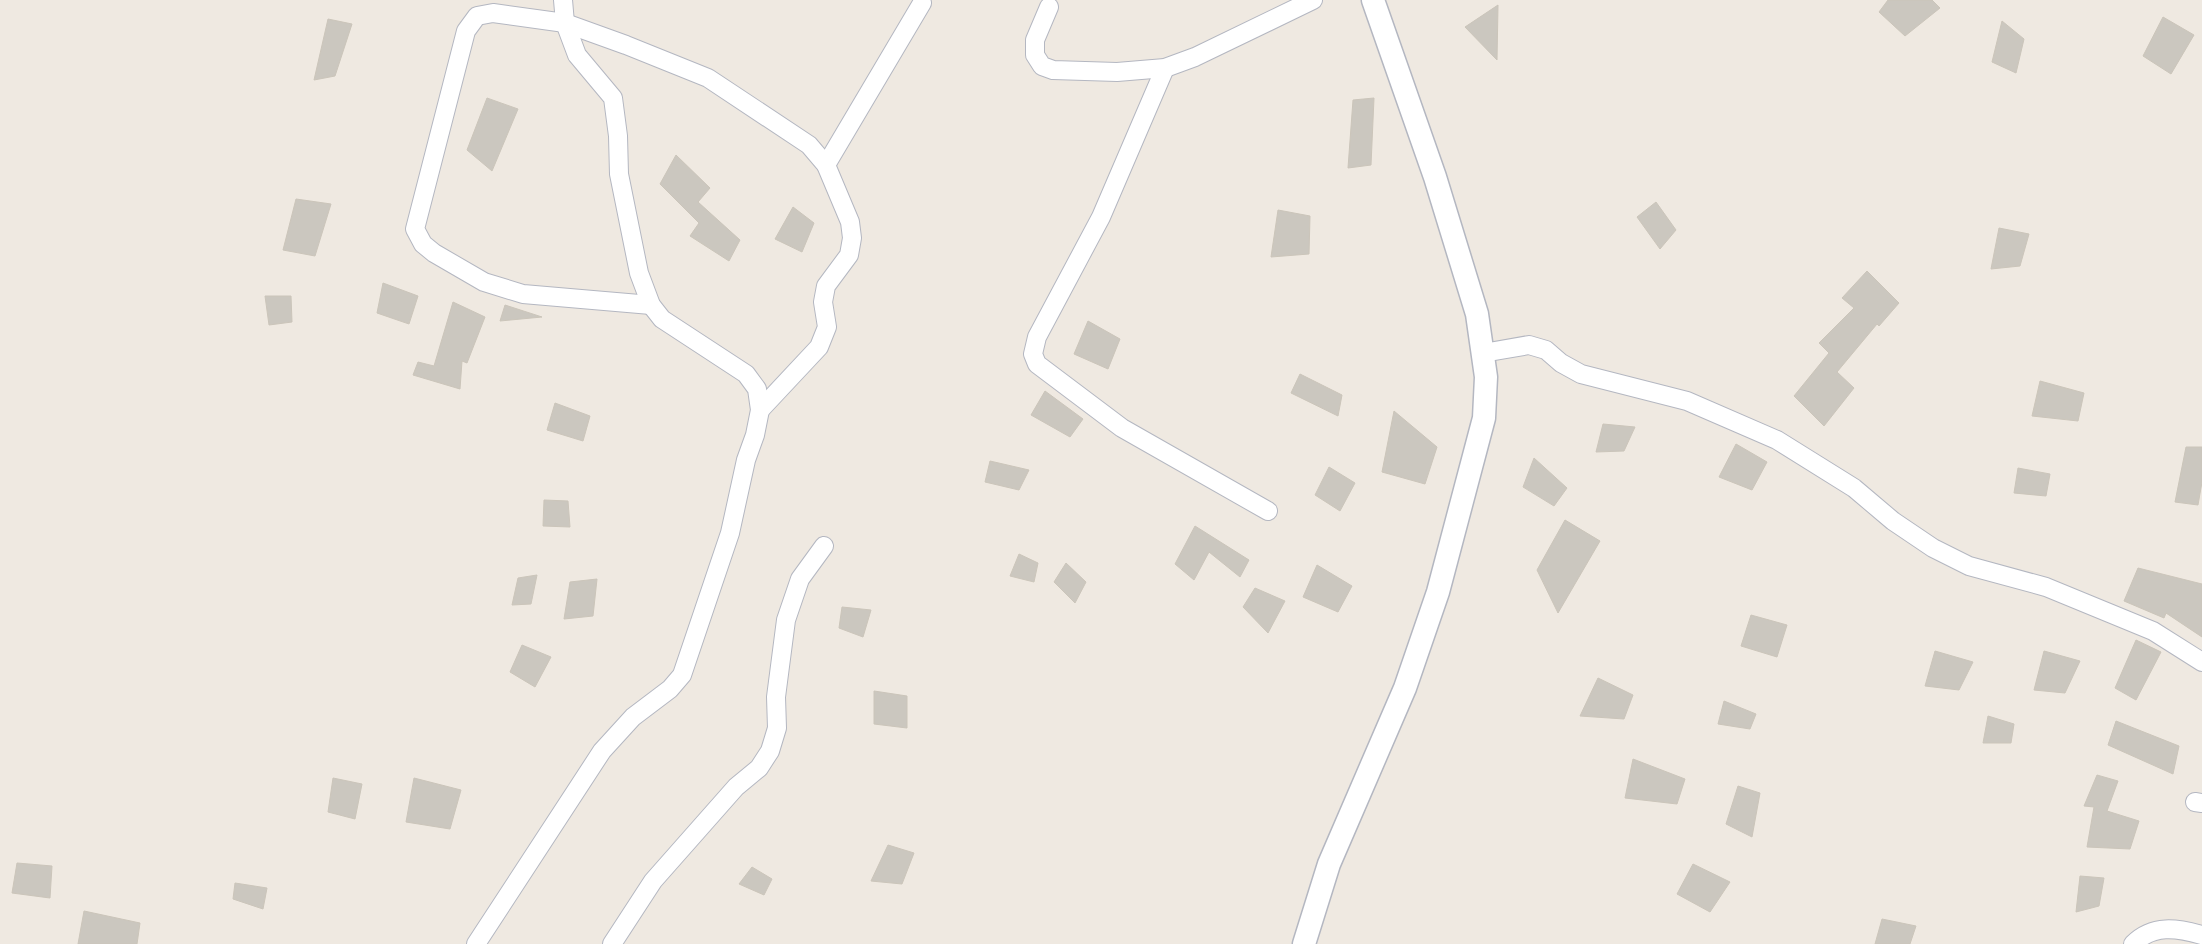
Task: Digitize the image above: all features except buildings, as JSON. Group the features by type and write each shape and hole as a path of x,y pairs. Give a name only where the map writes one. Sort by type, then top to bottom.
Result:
{"street":[{"path":"476,944 602,751 634,716 670,689 682,675 730,533 746,460 755,435 760,410 757,389 746,374 662,319 651,305 640,273 619,174 618,136 613,98 577,56 565,23 563,0"},
{"path":"1049,8 1035,40 1035,55 1042,66 1053,70 1116,72 1165,68 1204,53 1313,0"},
{"path":"1304,944 1329,864 1405,688 1438,592 1461,513 1484,418 1486,377 1477,314 1435,177 1373,0"},
{"path":"826,165 922,3"},
{"path":"651,305 523,294 484,282 434,253 423,244 414,229 466,31 477,16 493,12 565,23 708,78 809,145 826,165 850,222 852,238 849,255 826,286 823,302 827,327 819,347 760,410"},
{"path":"1165,68 1101,217 1037,337 1033,354 1038,364 1122,428 1268,511"},
{"path":"1483,353 1530,345 1546,350 1561,363 1581,374 1687,401 1777,440 1854,488 1893,521 1940,551 1969,566 2046,587 2153,631 2202,662"},
{"path":"612,944 653,881 736,787 760,768 770,751 776,728 776,697 786,620 800,580 824,546"},
{"path":"2133,944 2137,940 2158,930 2177,928 2202,935"}]}
